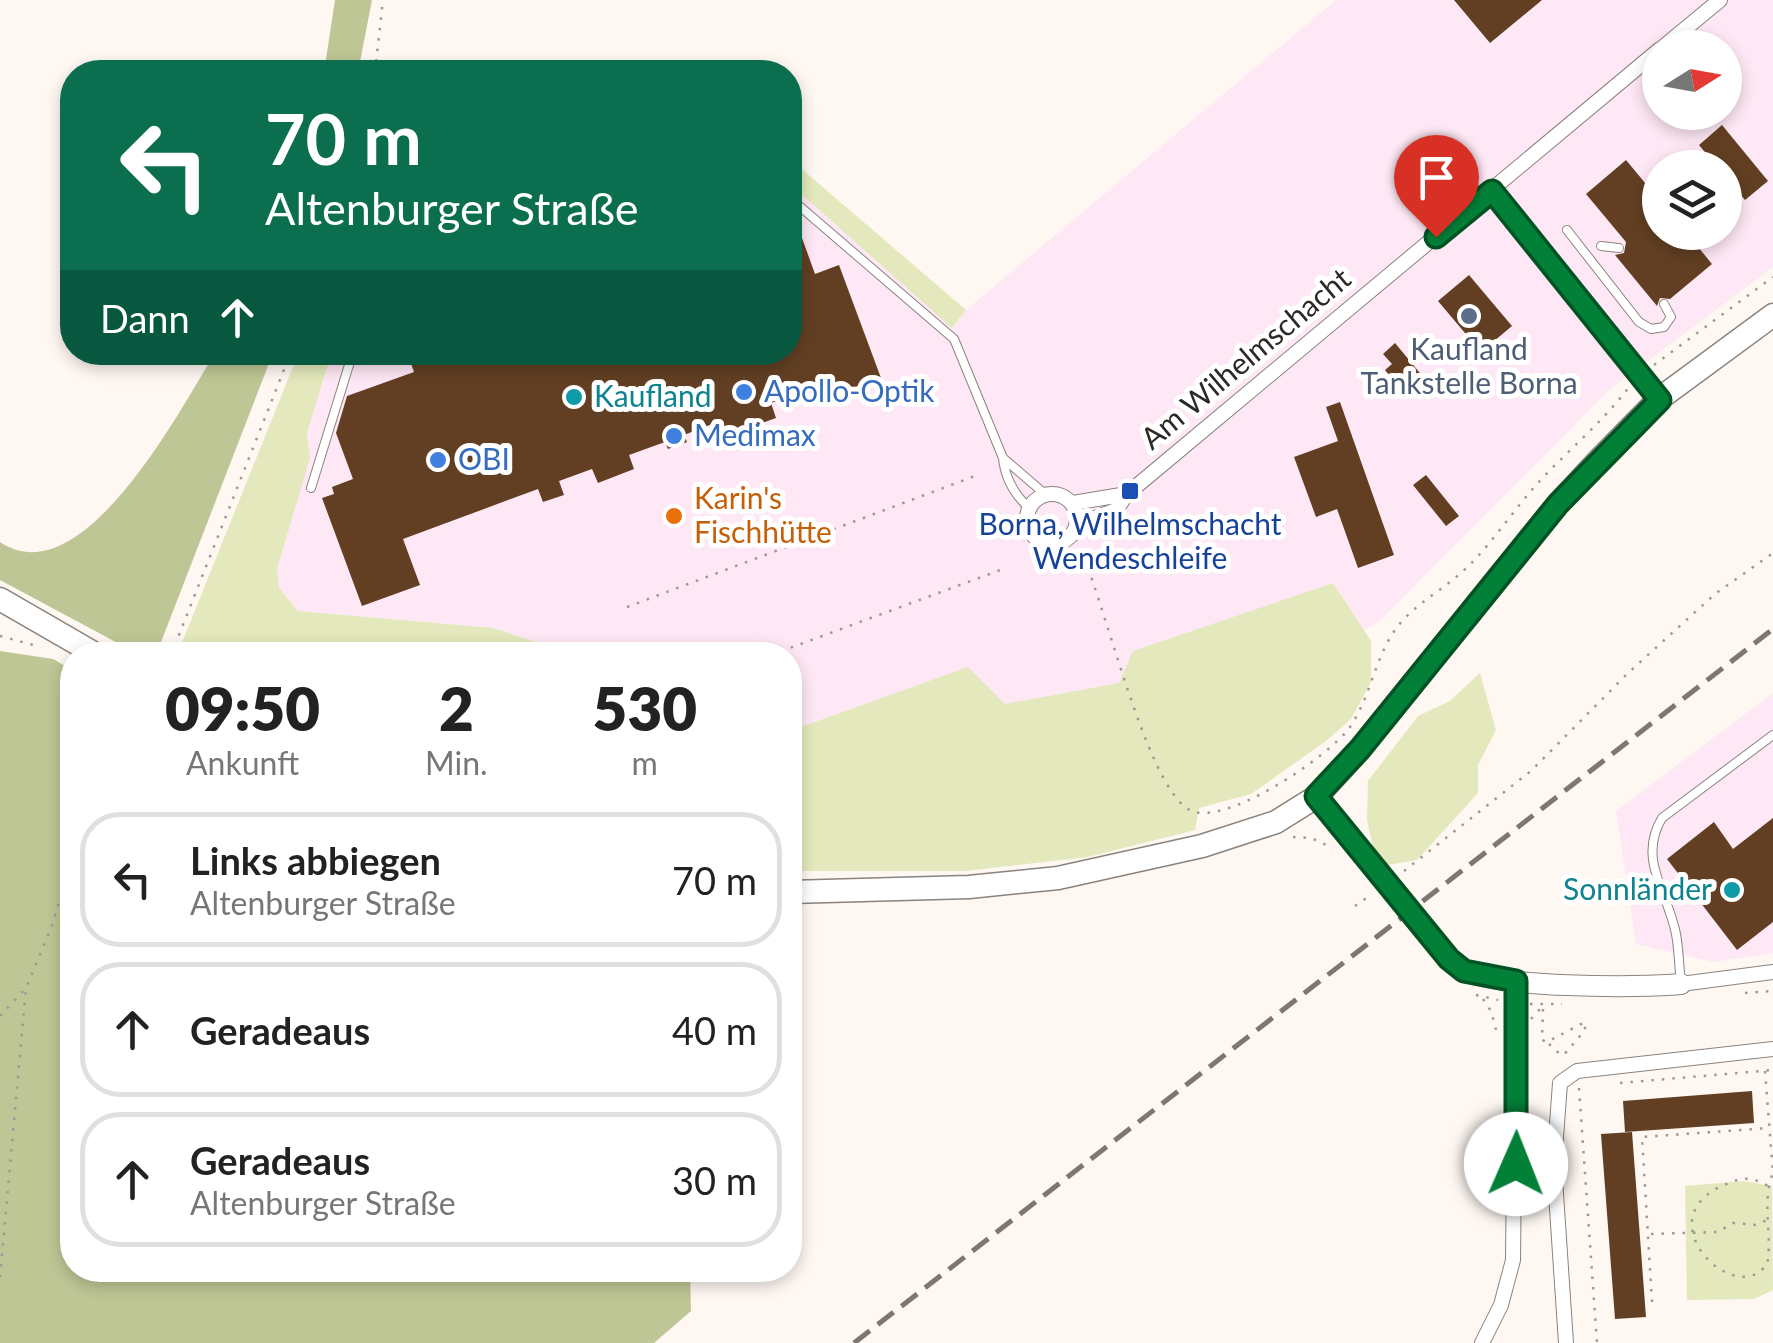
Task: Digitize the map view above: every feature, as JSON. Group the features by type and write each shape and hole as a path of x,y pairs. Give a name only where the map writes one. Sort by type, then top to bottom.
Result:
{"main road":[{"path":"802,892 1028,882 1096,872 1202,846 1276,822 1316,796 1360,749 1558,504 1660,400 1773,315"},
{"path":"0,599 74,642"}],"street":[{"name":"Am Wilhelmschacht","path":"1683,30 1720,0"},
{"name":"Am Wilhelmschacht","path":"1030,508 1027,520 1038,540 1059,544 1075,529 1116,510 1127,494 1642,64"},
{"path":"1492,191 1660,400"},
{"path":"1030,508 1045,494 1062,495 1073,503 1127,494"},
{"path":"1073,503 1075,529"},
{"path":"1316,796 1428,936 1464,971 1516,981 1608,986 1681,984 1773,972"},
{"path":"1482,1343 1501,1305 1513,1260 1516,981"},
{"path":"1566,1343 1554,1164 1560,1083 1575,1072 1773,1049"}],"lane":[{"path":"802,208 954,340 1003,458 1004,472 1012,489 1030,508"},
{"path":"1567,230 1639,322 1651,329 1664,327 1671,317 1664,304"},
{"path":"1601,246 1619,248"},
{"path":"311,488 349,365"},
{"path":"1003,458 1045,494"},
{"path":"1681,984 1676,932 1650,845 1662,818 1773,735"}],"path":[{"path":"377,60 383,0"},
{"path":"1075,529 1141,726 1166,786 1190,811 1201,814 1260,796 1340,739 1361,710 1386,642 1403,620 1463,571 1549,471 1641,376 1773,277"},
{"path":"175,642 286,365"},
{"path":"627,606 975,476"},
{"path":"1355,906 1532,770 1626,674 1715,594 1773,553"},
{"path":"802,643 1003,568"},
{"path":"0,636 47,648"},
{"path":"1284,837 1311,838 1339,850"},
{"path":"0,1276 26,988 60,898"},
{"path":"0,1016 26,988"},
{"path":"1543,1006 1541,1038 1575,1072 1598,1343"},
{"path":"1547,1042 1585,1022 1585,1030 1562,1056"},
{"path":"1614,1084 1773,1070"},
{"path":"1765,1071 1773,1174 1768,1186 1772,1255 1765,1269 1750,1275 1735,1277 1720,1271 1704,1255 1692,1232 1692,1216 1704,1196 1741,1177 1754,1178 1768,1186"},
{"path":"1652,1302 1642,1136 1770,1128"},
{"path":"1648,1234 1718,1232 1733,1223 1756,1224 1770,1218"}],"shaded area":[{"path":"1336,0 1773,0 1773,267 1609,390 1380,621 1209,717 802,732 802,642 536,642 493,628 298,611 279,588 277,569 310,458 307,433 328,365 802,365 802,195 953,328 966,310"},
{"path":"1773,693 1773,953 1714,962 1636,944 1616,811"}],"green space":[{"path":"335,0 372,0 360,60 326,60"},
{"path":"802,169 966,310 952,328 802,195"},
{"path":"208,365 268,365 161,642 116,642 0,580 0,542 31,552 63,544 95,521 126,489"},
{"path":"294,365 328,365 307,433 310,458 277,569 279,588 298,611 493,628 536,642 182,642"},
{"path":"1333,583 1371,641 1371,682 1351,719 1326,741 1251,794 1199,808 1195,830 1088,857 965,871 802,871 802,727 968,667 1005,704 1119,683 1133,651"},
{"path":"0,651 60,663 60,1282 690,1282 691,1311 654,1343 0,1343"},
{"path":"1480,673 1496,730 1478,765 1478,793 1417,860 1382,866 1367,820 1368,781 1418,716 1450,701"},
{"path":"1744,1181 1772,1186 1773,1290 1754,1299 1687,1300 1685,1186"}],"building":[{"path":"1454,0 1542,0 1490,43"},
{"path":"1716,130 1726,130 1768,181 1745,200 1742,150 1703,150 1699,145"},
{"path":"1626,160 1642,179 1642,250 1701,250 1712,264 1670,299 1660,298 1657,306 1615,255 1624,253 1626,242 1586,194"},
{"name":"Kaufland","path":"802,238 815,274 839,265 881,378 828,397 823,383 771,403 776,418 726,436 720,421 684,435 687,442 668,449 665,442 629,455 634,469 598,483 592,469 559,481 564,495 543,502 538,489 403,539 420,585 362,606 322,498 334,494 332,487 353,479 336,433 347,396 414,372 412,365 802,365"},
{"path":"1469,275 1512,326 1481,352 1438,301"},
{"path":"1395,343 1424,378 1405,394 1385,370 1392,364 1383,354"},
{"path":"1340,402 1394,555 1358,568 1337,509 1316,517 1294,457 1338,441 1326,407"},
{"path":"1426,475 1459,516 1446,526 1413,485"},
{"name":"Sonnländer","path":"1773,818 1773,922 1737,950 1667,859 1714,822 1733,849"},
{"path":"1752,1091 1754,1123 1625,1132 1623,1101"},
{"path":"1632,1132 1646,1317 1615,1319 1601,1134"}],"railway":[{"path":"854,1343 1773,629"}],"place":[{"name":"Kaufland Tankstelle Borna","path":"1469,316"},
{"name":"Apollo-Optik","path":"744,392"},
{"name":"Kaufland","path":"574,397"},
{"name":"Medimax","path":"674,436"},
{"name":"OBI","path":"438,460"},
{"name":"Borna, Wilhelmschacht Wendeschleife","path":"1130,491"},
{"name":"Karin's Fischhütte","path":"674,516"},
{"name":"Sonnländer","path":"1732,890"}],"route":[{"path":"1436,237 1492,191 1660,400 1558,504 1360,749 1316,796 1449,959 1464,971 1516,981 1516,1164"}]}
